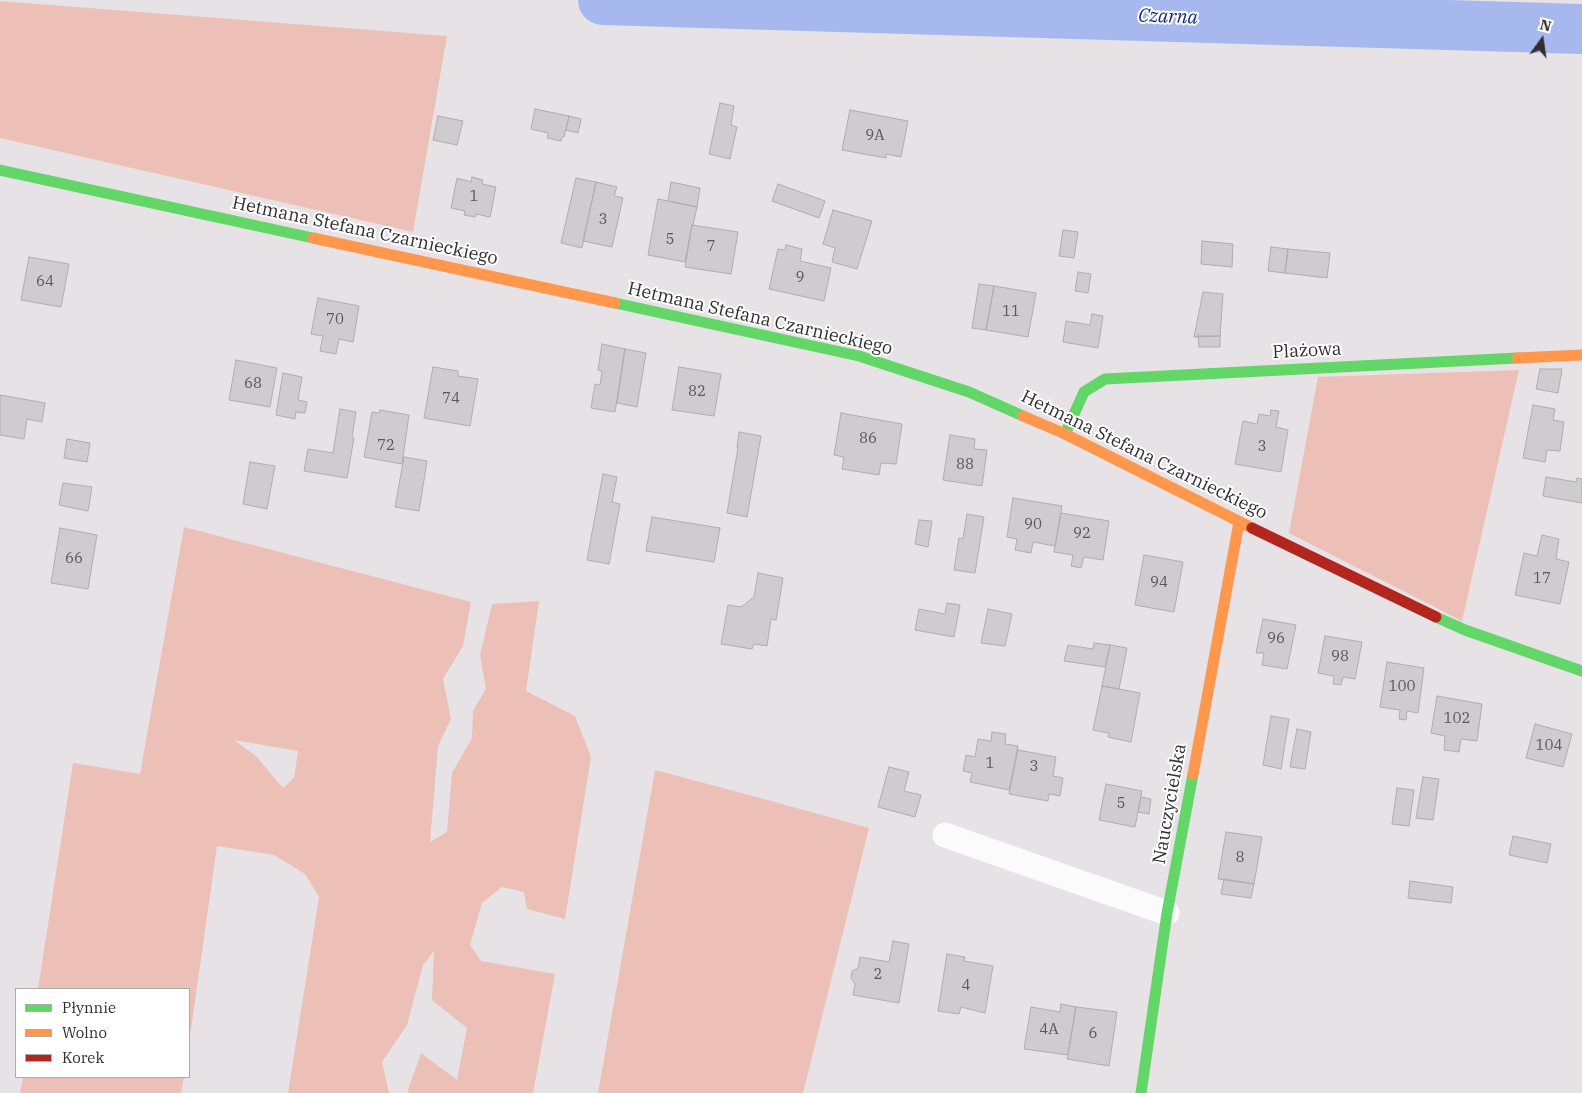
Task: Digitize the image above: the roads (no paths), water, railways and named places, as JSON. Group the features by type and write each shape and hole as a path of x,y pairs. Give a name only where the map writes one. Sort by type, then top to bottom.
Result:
{"street":[{"name":"Hetmana Stefana Czarnieckiego","path":"0,170 859,356 970,392 1065,434 1239,522 1464,630 1582,671"},
{"name":"Plażowa","path":"1065,434 1084,392 1105,379 1582,355"},
{"name":"Nauczycielska","path":"1141,1093 1167,913 1239,522"},
{"path":"946,835 1167,913"}],"waterway":[{"name":"Czarna","path":"603,0 1582,29"}]}
